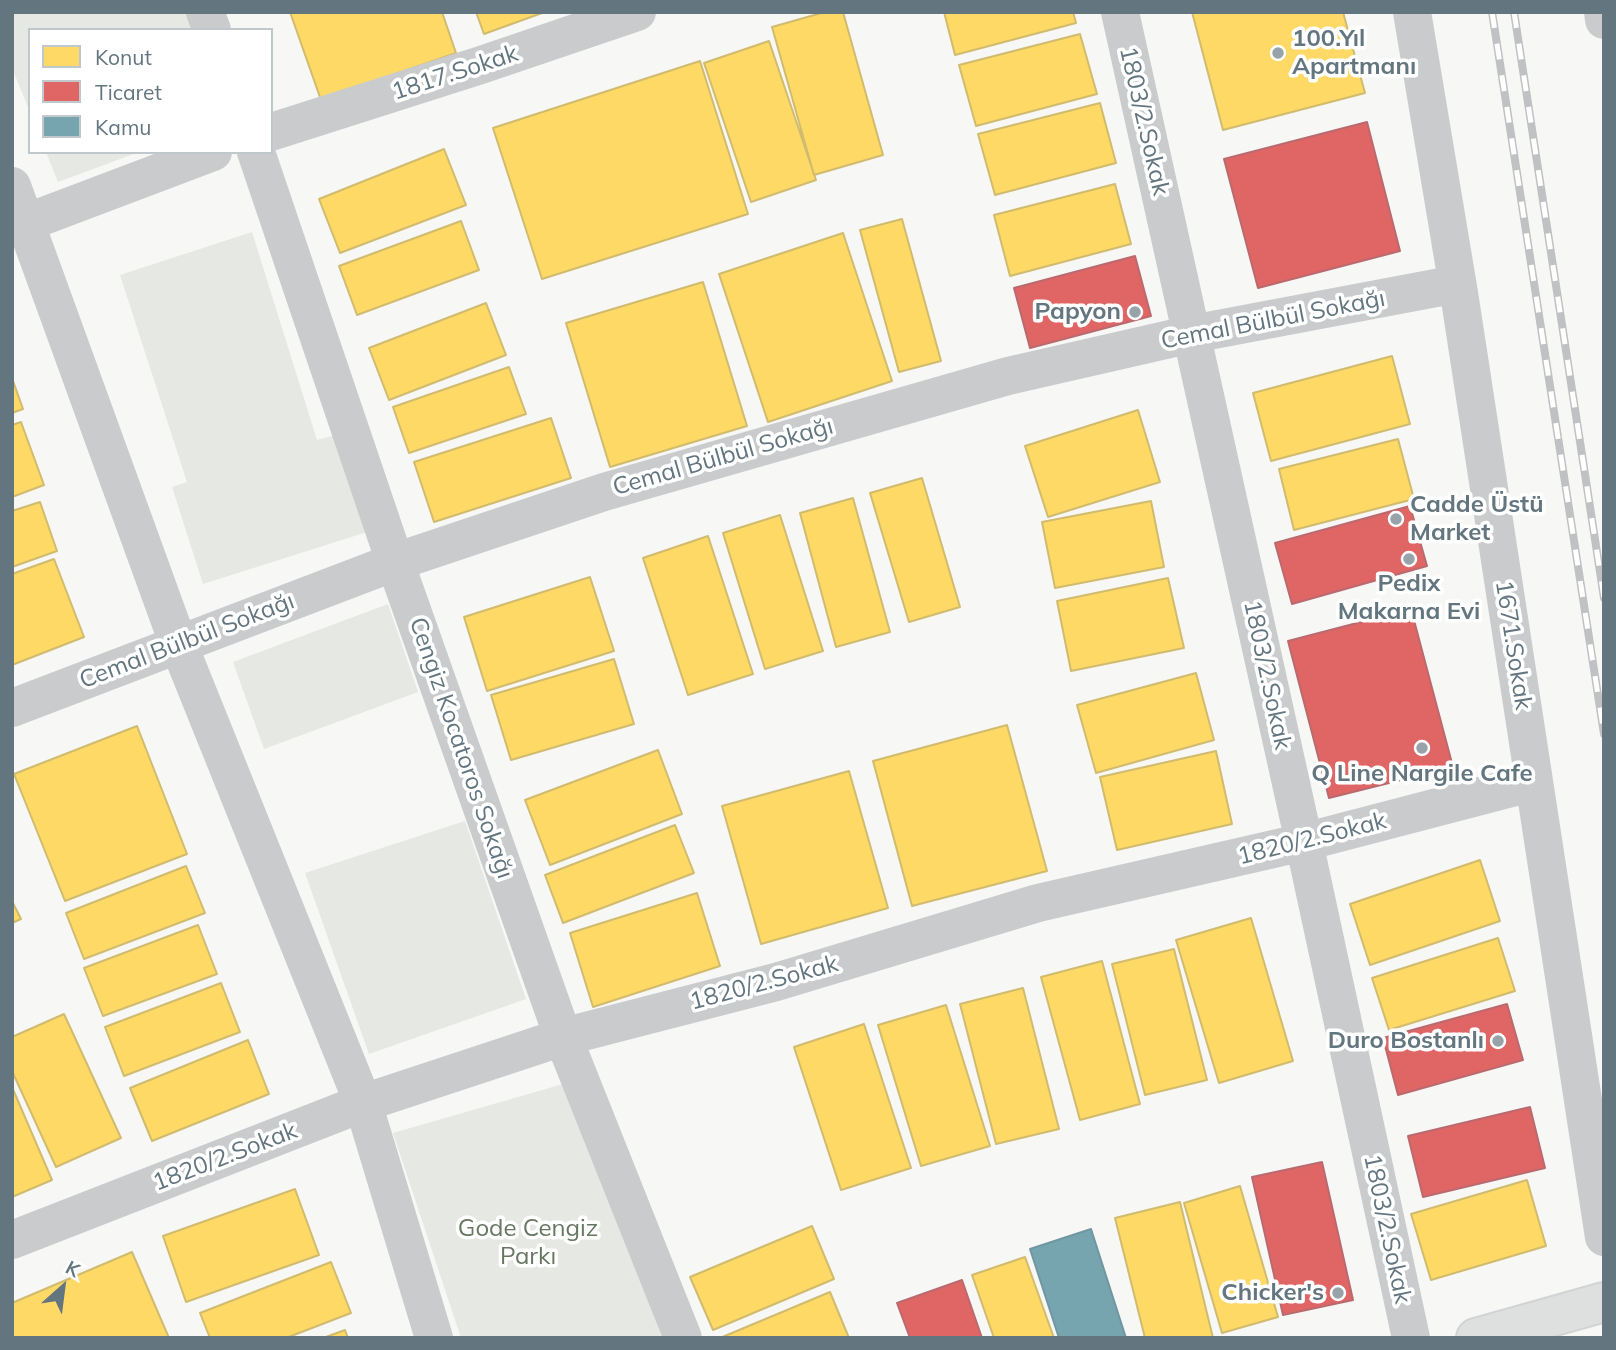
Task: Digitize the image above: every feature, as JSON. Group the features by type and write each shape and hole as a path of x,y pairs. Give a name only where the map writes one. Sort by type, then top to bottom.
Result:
{"street":[{"name":"1817.Sokak","path":"273,131 637,12"},
{"name":"1803/2.Sokak","path":"1120,12 1411,1338"},
{"name":"1671.Sokak","path":"1412,12 1457,284 1604,1237"},
{"path":"1603,12 1604,20"},
{"path":"19,225 208,154"},
{"name":"Cengiz Kocatoros Sokağı","path":"257,154 395,562 563,1037 683,1338"},
{"path":"12,186 19,225 178,643 363,1103 434,1338"},
{"name":"Cemal Bülbül Sokağı","path":"12,708 395,562 604,492 1008,376 1192,334 1457,284"},
{"name":"1820/2.Sokak","path":"12,1240 363,1103 563,1037 776,982 1038,903 1304,842 1534,782"},
{"path":"1476,1338 1604,1302"}],"green space":[{"path":"12,12 188,12 193,28 28,28 28,107 12,68"},
{"path":"47,154 134,154 58,182"},
{"path":"252,232 317,440 336,435 367,532 203,584 172,487 187,482 120,275"},
{"path":"388,604 418,692 264,749 233,662"},
{"path":"465,821 526,999 369,1054 305,873"},
{"name":"Gode Cengiz Parkı","path":"570,1082 662,1338 461,1338 393,1133"}],"building: Konut":[{"path":"290,12 442,12 456,53 321,100"},
{"path":"476,12 542,12 542,13 484,34"},
{"path":"825,12 843,12 883,155 814,175 772,27"},
{"path":"944,12 1073,12 1076,23 955,55"},
{"name":"100.Yıl Apartmanı","path":"1192,12 1343,12 1365,93 1223,130"},
{"path":"1080,34 1097,94 976,126 959,65"},
{"path":"769,41 816,180 751,202 704,63"},
{"path":"700,61 748,214 542,279 493,128"},
{"path":"1100,103 1116,163 995,195 978,134"},
{"path":"444,149 466,205 340,253 319,199"},
{"path":"1115,184 1131,244 1010,276 994,215"},
{"path":"902,219 941,361 899,372 860,230"},
{"path":"461,221 479,270 357,315 339,266"},
{"path":"843,233 892,381 768,422 719,274"},
{"path":"703,282 747,426 610,467 566,323"},
{"path":"486,303 506,355 389,400 369,348"},
{"path":"1392,356 1410,424 1271,461 1253,393"},
{"path":"509,367 526,414 409,453 393,407"},
{"path":"12,378 23,409 12,413"},
{"path":"1138,410 1160,482 1048,517 1025,446"},
{"path":"551,418 571,478 434,522 414,462"},
{"path":"21,422 44,485 12,497 12,425"},
{"path":"1398,439 1414,499 1294,530 1279,469"},
{"path":"922,478 960,607 909,622 870,493"},
{"path":"853,498 890,632 836,647 800,513"},
{"path":"1151,501 1164,567 1055,588 1042,522"},
{"path":"40,502 57,551 12,567 12,511"},
{"path":"780,515 823,651 765,669 723,533"},
{"path":"708,536 753,674 688,695 643,558"},
{"path":"54,559 84,637 12,665 12,574"},
{"path":"590,577 614,651 487,691 464,617"},
{"path":"1168,578 1184,648 1071,671 1057,601"},
{"path":"614,659 634,724 511,760 491,695"},
{"path":"1196,673 1214,740 1096,773 1077,705"},
{"path":"1007,725 1047,871 912,906 873,761"},
{"path":"137,726 187,854 65,901 14,774"},
{"path":"658,750 682,814 550,865 525,800"},
{"path":"1216,751 1232,824 1117,850 1100,777"},
{"path":"849,771 888,908 761,944 722,806"},
{"path":"675,825 694,873 563,923 545,875"},
{"path":"1480,860 1500,921 1370,965 1350,904"},
{"path":"186,866 205,913 84,959 66,913"},
{"path":"697,893 720,966 593,1007 570,933"},
{"path":"12,901 21,919 12,923"},
{"path":"1251,918 1293,1061 1219,1083 1176,940"},
{"path":"198,925 217,974 103,1016 84,968"},
{"path":"1498,938 1515,991 1389,1030 1372,978"},
{"path":"1174,949 1207,1080 1145,1095 1112,964"},
{"path":"1102,961 1140,1104 1080,1120 1041,977"},
{"path":"221,983 240,1032 124,1076 105,1027"},
{"path":"1023,988 1059,1129 996,1144 960,1004"},
{"path":"946,1005 990,1146 921,1166 878,1025"},
{"path":"64,1014 121,1138 56,1167 12,1071 12,1037"},
{"path":"864,1024 911,1168 841,1190 794,1047"},
{"path":"248,1040 269,1094 152,1141 130,1088"},
{"path":"12,1087 52,1180 12,1197"},
{"path":"1527,1180 1546,1246 1431,1280 1411,1214"},
{"path":"1240,1186 1278,1317 1222,1333 1184,1203"},
{"path":"295,1189 319,1255 186,1302 163,1236"},
{"path":"1180,1202 1213,1338 1145,1338 1115,1218"},
{"path":"812,1226 834,1279 713,1330 690,1277"},
{"path":"132,1252 169,1338 13,1338 12,1303"},
{"path":"1025,1257 1054,1338 994,1338 972,1275"},
{"path":"331,1262 351,1313 286,1338 210,1338 200,1313"},
{"path":"830,1292 849,1338 720,1338"},
{"path":"345,1330 348,1338 323,1338"}],"building: Ticaret":[{"path":"1367,122 1400,251 1258,288 1224,159"},
{"path":"1135,256 1151,316 1030,348 1014,288"},
{"path":"1410,506 1427,566 1292,604 1275,543"},
{"path":"1411,609 1453,767 1329,798 1288,641"},
{"path":"1507,1004 1523,1060 1398,1095 1383,1038"},
{"path":"1530,1107 1545,1168 1423,1197 1408,1136"},
{"path":"1322,1162 1353,1300 1283,1315 1252,1177"},
{"path":"962,1280 982,1338 910,1338 897,1303"}],"building: Kamu":[{"path":"1091,1229 1126,1338 1059,1338 1030,1249"}],"railway":[{"path":"1492,12 1604,734"},
{"path":"1514,12 1604,598"}],"place":[{"name":"100.Yıl Apartmanı","path":"1278,53"},
{"name":"Papyon","path":"1135,312"},
{"name":"Cadde Üstü Market","path":"1396,519"},
{"name":"Pedix Makarna Evi","path":"1409,559"},
{"name":"Q Line Nargile Cafe","path":"1422,748"},
{"name":"Duro Bostanlı","path":"1498,1041"},
{"name":"Chicker's","path":"1338,1293"}]}
